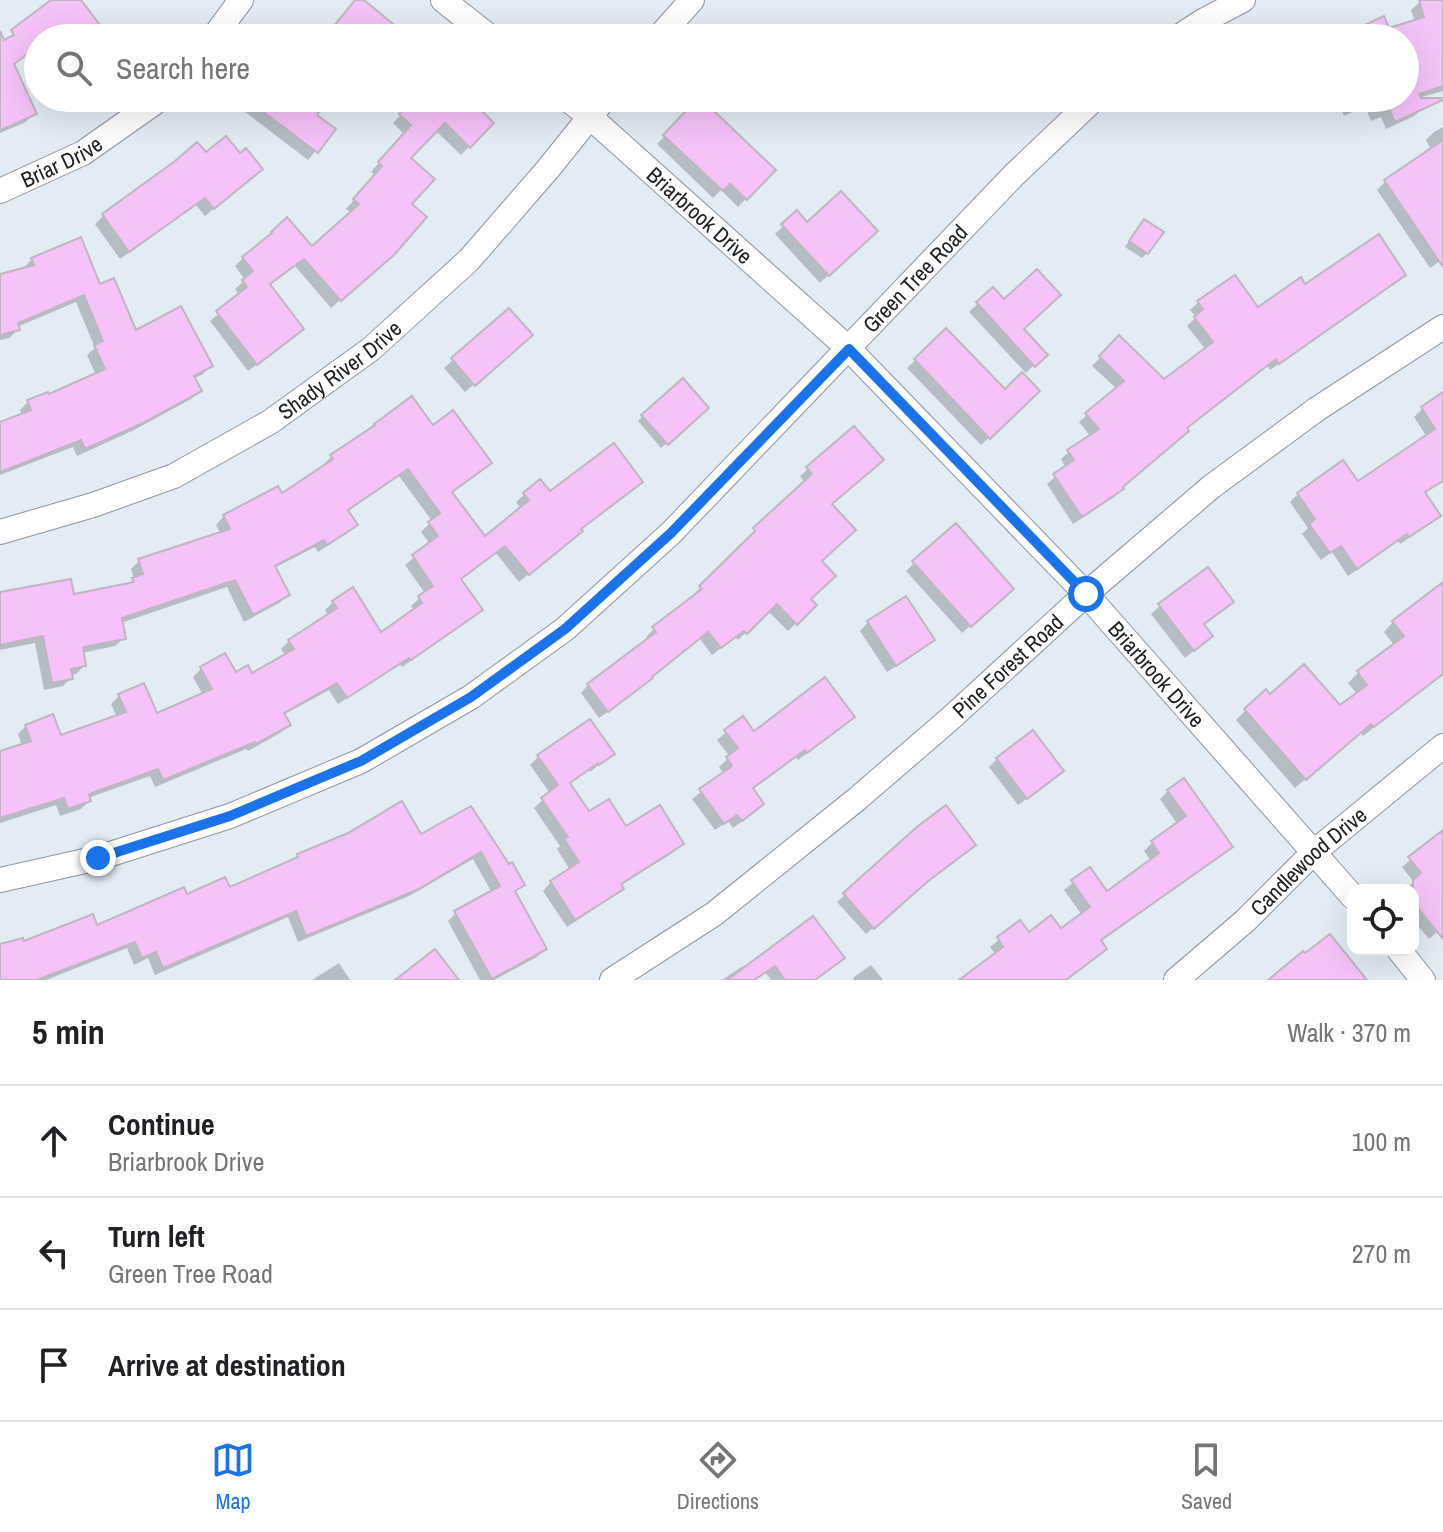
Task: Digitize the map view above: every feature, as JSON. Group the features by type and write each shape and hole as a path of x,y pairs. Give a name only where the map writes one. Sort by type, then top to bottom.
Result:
{"street":[{"path":"223,24 241,0"},
{"path":"443,0 473,24"},
{"path":"671,24 692,0"},
{"path":"1198,24 1243,0"},
{"name":"Briar Drive","path":"0,191 83,153 141,112"},
{"name":"Shady River Drive","path":"0,532 93,505 174,476 270,422 371,349 469,260 593,112"},
{"name":"Briarbrook Drive","path":"602,112 849,349 1086,594 1347,890"},
{"name":"Green Tree Road","path":"0,880 98,858 230,816 361,761 471,697 565,629 671,533 1014,175 1080,112"},
{"name":"Pine Forest Road","path":"612,980 714,914 857,799 1211,487 1317,409 1443,327"},
{"name":"Candlewood Drive","path":"1176,980 1245,921 1314,852 1443,746"},
{"path":"1404,956 1423,980"}],"building":[{"path":"51,0 81,0 99,24 24,24 24,56 14,64 24,86 24,112 37,114 0,130 0,31 4,40 14,35 11,30"},
{"path":"355,0 364,0 393,24 335,24"},
{"path":"1419,0 1443,0 1443,86 1419,94 1419,24 1402,24 1424,17"},
{"path":"1384,16 1387,24 1367,24"},
{"path":"1419,94 1421,98 1443,100 1419,111"},
{"path":"264,112 319,112 317,115 336,129 318,153"},
{"path":"483,112 494,123 470,148 445,123 411,158 435,179 412,204 427,217 394,255 341,301 304,259 270,284 304,329 257,365 216,311 247,287 242,280 253,271 242,257 287,217 312,246 359,204 353,199 382,166 378,162 411,125 399,114"},
{"path":"685,112 715,112 776,170 747,200 730,184 723,191 663,135"},
{"path":"1390,112 1417,112 1395,122"},
{"path":"226,136 240,153 246,148 263,169 214,209 205,198 129,252 102,214 197,142 206,152"},
{"path":"1443,140 1443,267 1384,180"},
{"path":"841,191 878,231 829,276 781,224 797,210 807,222"},
{"path":"1144,219 1164,232 1148,254 1129,241"},
{"path":"1379,234 1406,275 1279,364 1276,359 1187,428 1189,431 1124,489 1082,517 1053,474 1074,460 1067,450 1099,429 1085,413 1124,381 1099,356 1119,335 1164,379 1213,342 1194,317 1203,309 1197,301 1235,275 1258,307 1301,277 1305,284"},
{"path":"81,237 100,284 114,278 136,330 181,306 213,366 194,376 202,391 145,422 85,449 81,440 0,472 0,422 31,410 27,400 49,394 105,369 94,345 103,341 84,295 18,323 20,330 0,335 0,274 34,265 31,258"},
{"path":"1037,269 1061,295 1024,329 1048,355 1035,367 976,302 993,287 1004,299"},
{"path":"509,308 533,335 475,386 451,358"},
{"path":"946,328 1005,389 1022,372 1040,391 990,439 914,359"},
{"path":"683,378 709,408 668,445 641,415"},
{"path":"1443,392 1443,481 1425,492 1441,516 1409,537 1407,534 1357,569 1341,546 1330,553 1309,524 1315,519 1297,493 1343,460 1358,481 1435,429 1421,407"},
{"path":"412,396 433,425 453,410 492,463 452,492 485,536 529,500 523,493 540,479 550,491 614,443 643,482 581,529 583,531 529,575 505,546 461,579 483,610 411,660 409,658 347,698 337,683 284,713 291,725 256,744 163,780 158,769 89,794 91,801 68,809 64,798 0,818 0,751 31,741 25,725 53,714 61,735 126,712 118,694 144,683 157,713 212,689 200,667 225,653 236,672 248,665 252,673 294,649 288,640 337,608 332,601 353,587 381,632 422,603 418,596 433,586 412,555 438,536 428,522 440,513 408,469 348,510 358,525 327,545 324,540 275,566 290,595 253,615 235,580 122,618 126,639 83,647 86,666 71,669 73,679 52,683 43,636 0,645 0,592 71,579 74,594 134,582 132,578 143,574 138,559 230,529 223,515 278,486 282,493 333,459 330,455"},
{"path":"854,426 884,460 832,504 856,530 822,561 836,576 811,599 817,605 797,625 777,604 747,634 744,631 721,648 708,632 608,712 587,684 656,632 652,627 702,589 699,586 755,531 753,528 812,474 806,467"},
{"path":"956,523 1014,589 971,627 912,561"},
{"path":"1208,567 1234,602 1204,624 1213,636 1194,651 1158,604"},
{"path":"1443,582 1443,674 1374,727 1371,724 1306,780 1244,709 1266,689 1270,694 1304,664 1340,705 1367,685 1357,671 1404,636 1392,621"},
{"path":"906,596 935,640 896,666 867,621"},
{"path":"825,677 855,717 753,788 764,804 742,821 737,815 724,824 699,789 732,766 726,757 738,748 724,730 743,716 754,731"},
{"path":"590,719 615,754 570,783 589,811 609,799 626,826 660,805 684,844 621,884 624,889 575,920 550,881 579,862 564,839 568,837 541,798 558,785 537,755"},
{"path":"1033,730 1064,771 1027,799 996,758"},
{"path":"1184,778 1233,847 1101,940 1107,949 1066,980 959,980 1003,947 997,937 1020,920 1029,932 1051,915 1061,928 1090,907 1071,880 1090,867 1107,891 1159,853 1151,841 1186,816 1167,790"},
{"path":"402,801 421,834 471,806 525,885 515,891 547,949 492,979 454,911 500,886 481,852 419,889 306,936 296,911 163,968 156,952 142,958 135,942 37,980 0,980 0,944 23,938 24,941 93,914 97,925 184,887 187,894 225,877 230,887 348,833"},
{"path":"946,805 976,845 927,882 874,929 843,893"},
{"path":"1443,830 1443,939 1419,909 1419,884 1413,884 1413,880 1421,873 1408,857"},
{"path":"813,916 845,958 815,980 785,980 775,966 754,980 727,980"},
{"path":"1330,934 1367,980 1268,980 1303,951 1305,953"},
{"path":"435,949 459,980 395,980"}],"route":[{"path":"98,858 230,816 361,761 471,697 565,629 671,533 849,349 1086,594"}]}
